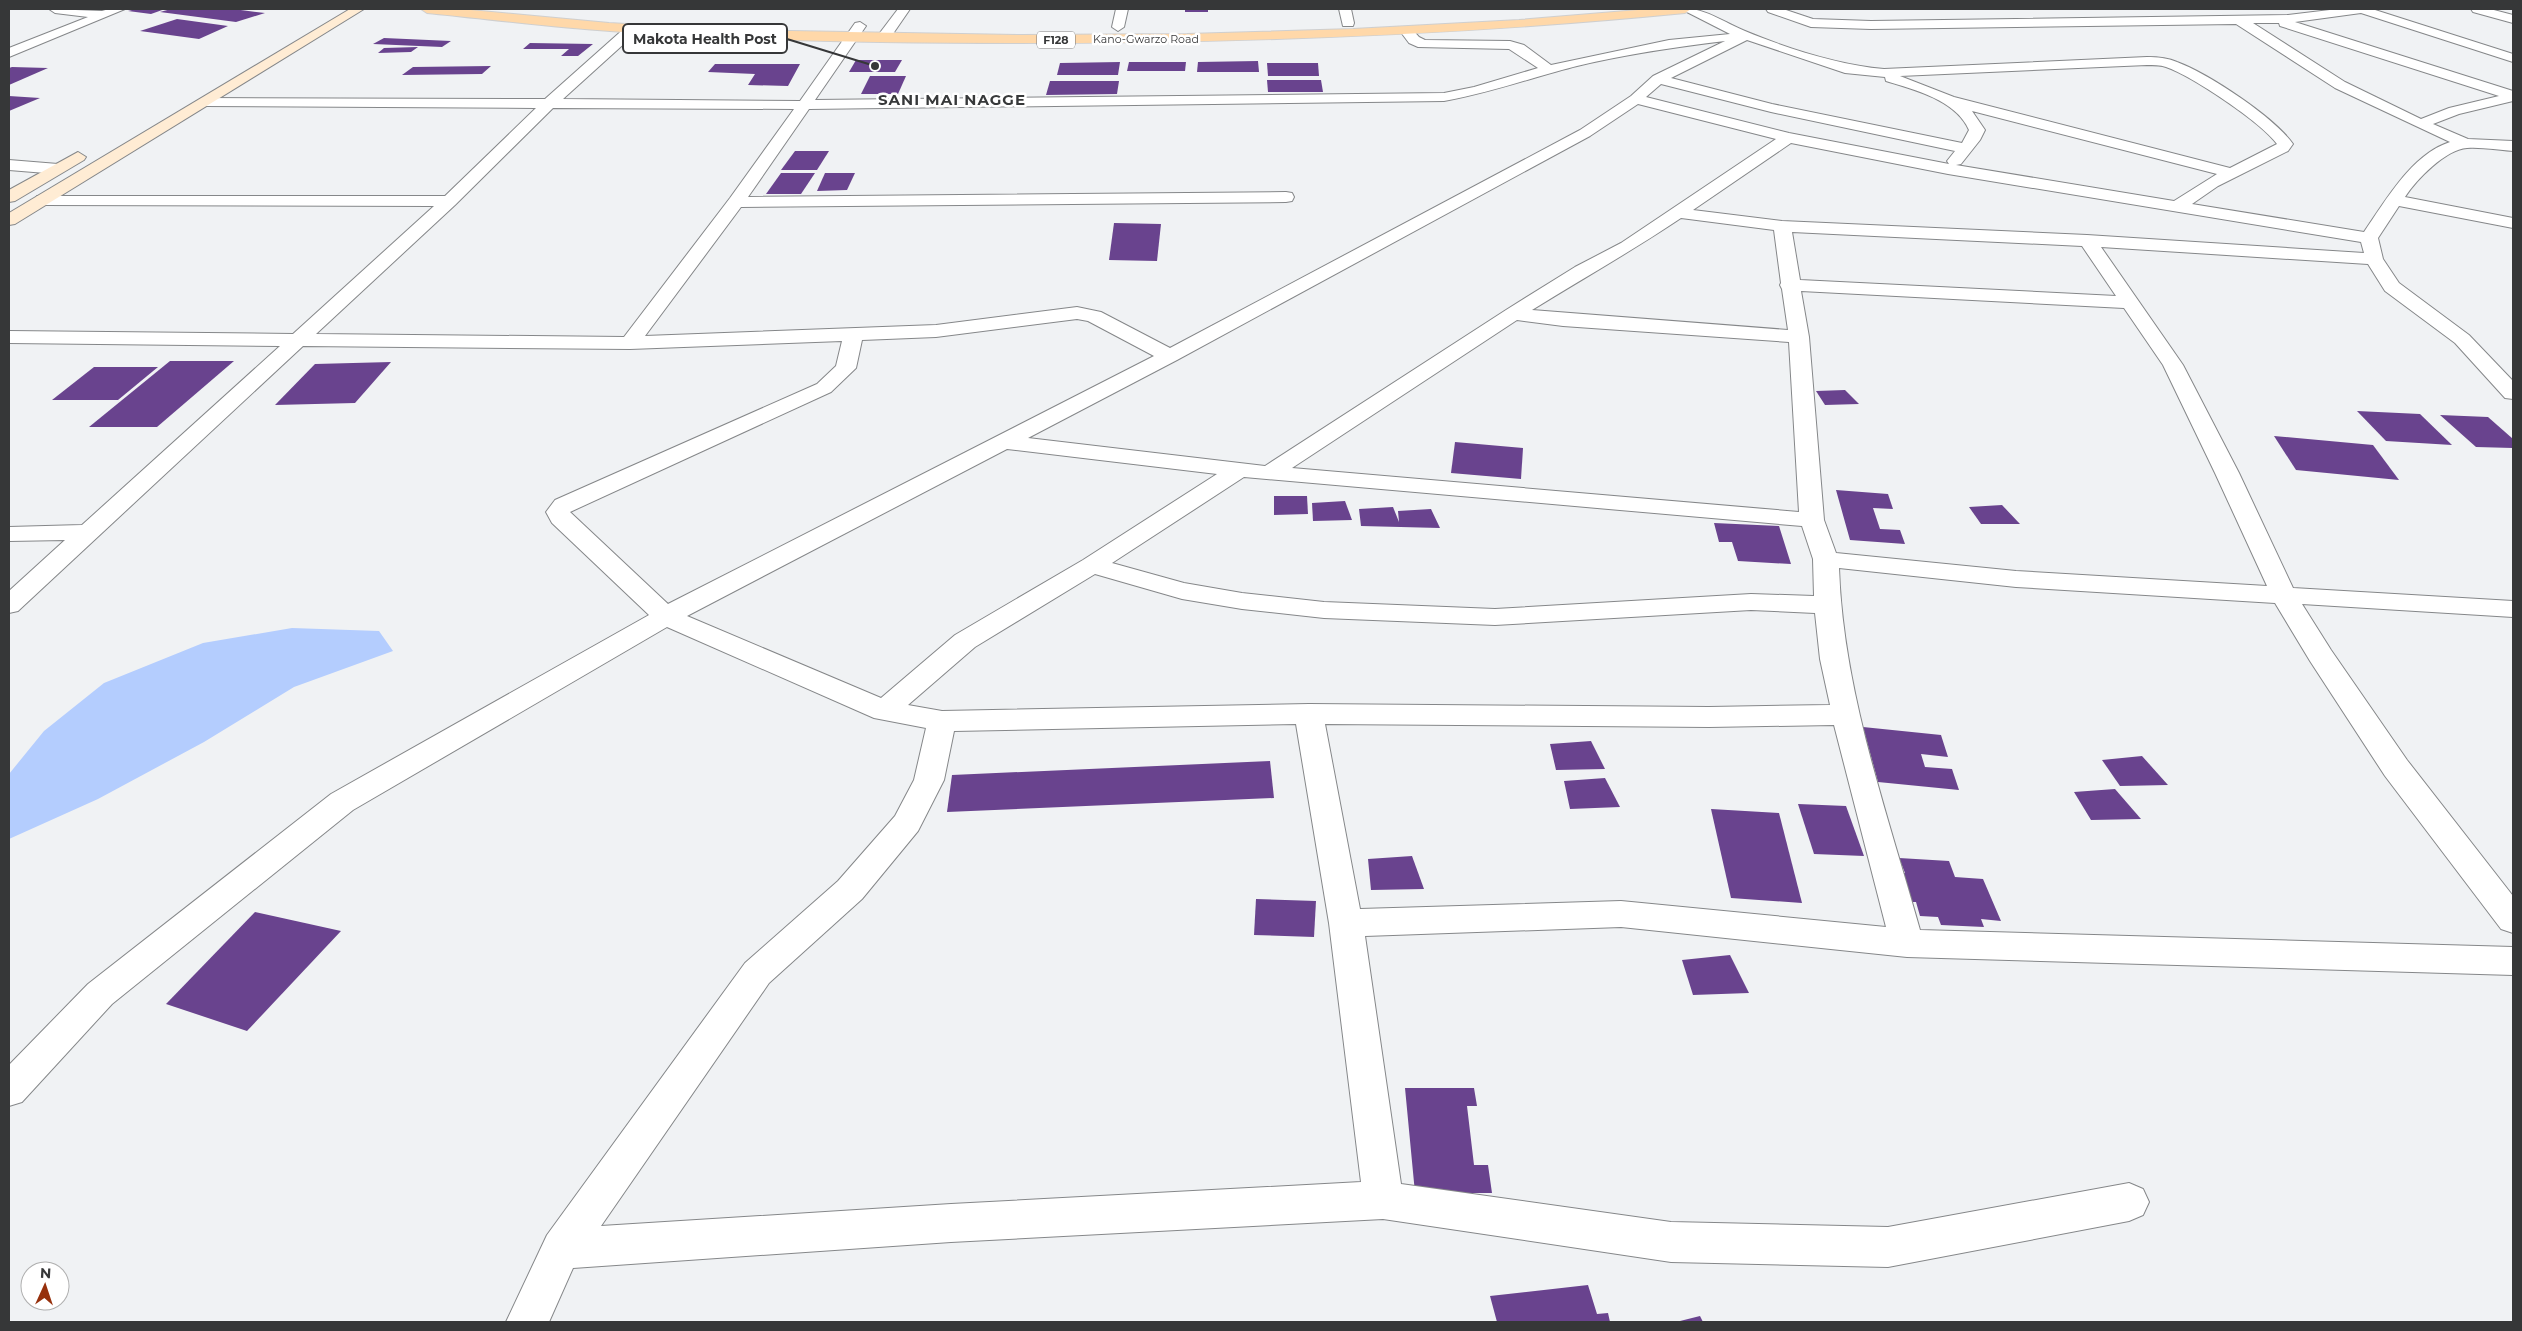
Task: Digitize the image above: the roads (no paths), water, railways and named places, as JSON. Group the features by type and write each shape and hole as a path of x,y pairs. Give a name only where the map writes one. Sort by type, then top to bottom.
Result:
{"main road":[{"path":"9,220 358,9"},
{"name":"Kano-Gwarzo Road","path":"427,9 632,29 856,32 892,26 1118,27 1348,23 1564,9"},
{"name":"Kano-Gwarzo Road","path":"609,14 856,32 883,38 1194,39 1406,30 1576,19 1686,9"},
{"path":"9,197 91,149"}],"street":[{"path":"55,9 101,15"},
{"path":"9,54 119,9"},
{"path":"883,38 904,9"},
{"path":"1118,27 1122,9"},
{"path":"1345,9 1348,23"},
{"path":"1686,9 1742,35 1850,70 1875,73 2147,61 2168,63 2180,68 2252,113 2284,141 2285,144 2282,148 2188,197 2170,221"},
{"path":"1772,9 1806,21 1845,25 2240,14 2272,19 2513,96"},
{"path":"2272,19 2362,9 2513,58"},
{"path":"2477,9 2513,19"},
{"path":"2240,14 2340,85 2420,124 2465,143 2513,146"},
{"path":"1735,18 1741,28 1742,35"},
{"path":"9,605 86,532 449,201 550,103 632,29"},
{"path":"1406,30 1414,40 1423,44 1510,45 1519,48 1549,70"},
{"path":"630,343 736,202 856,32"},
{"path":"206,102 804,105 1413,99 1444,97 1476,91 1575,62 1670,44 1742,35"},
{"path":"9,1090 100,994 342,802 665,616 1170,356 1585,133 1636,99 1658,79 1742,35"},
{"path":"1875,73 1917,87 1947,100 2231,174"},
{"path":"1658,79 1807,116 1966,148"},
{"path":"2420,124 2454,111 2513,96"},
{"path":"1636,99 1782,136 1948,169 2170,221 2374,259"},
{"path":"1947,100 1970,115 1976,122 1978,130 1975,137 1948,169"},
{"path":"1269,473 1513,314 1582,271 1627,247 1678,213 1807,116"},
{"path":"2465,143 2445,149 2407,180 2369,238 2374,259 2392,287 2462,339 2478,358 2511,388"},
{"path":"9,165 58,169"},
{"path":"736,202 1286,197"},
{"path":"43,200 449,201"},
{"path":"2395,200 2513,223"},
{"path":"1678,213 1782,226 2087,240 2170,221 2369,238"},
{"path":"1782,226 1789,285 1799,337 1812,520 1826,559 1827,606 1834,659 1846,715 1907,943"},
{"path":"2087,240 2127,302 2173,366 2227,473 2284,596 2352,704 2391,760 2513,920"},
{"path":"1789,285 2127,302"},
{"path":"9,337 630,343 945,330 1077,313 1094,316 1170,356"},
{"path":"1513,314 1563,320 1799,337"},
{"path":"853,335 846,368 824,388 563,505 558,512 561,518 665,616 884,711 942,721 1308,714 1709,717 1846,715"},
{"path":"1003,442 1269,473 1812,520"},
{"path":"884,711 965,641 1092,565 1240,470"},
{"path":"9,534 86,532"},
{"path":"1826,559 2016,579 2513,610"},
{"path":"1092,565 1182,591 1242,601 1324,610 1496,617 1751,602 1791,602 1827,606"},
{"path":"1308,714 1346,923 1383,1200"},
{"path":"527,1322 560,1249 758,974 850,890 907,823 929,780 942,721"},
{"path":"1346,923 1621,914 1907,943 2513,961"},
{"path":"560,1249 961,1222 1383,1200 1671,1242 1888,1247 2130,1202"}],"water":[{"path":"292,628 379,631 393,651 294,687 204,742 98,799 9,839 9,774 44,731 104,683 203,643"}],"place":[{"name":"Makota Health Post","path":"875,66"}],"district":[{"name":"SANI MAI NAGGE","path":"952,100"}]}
